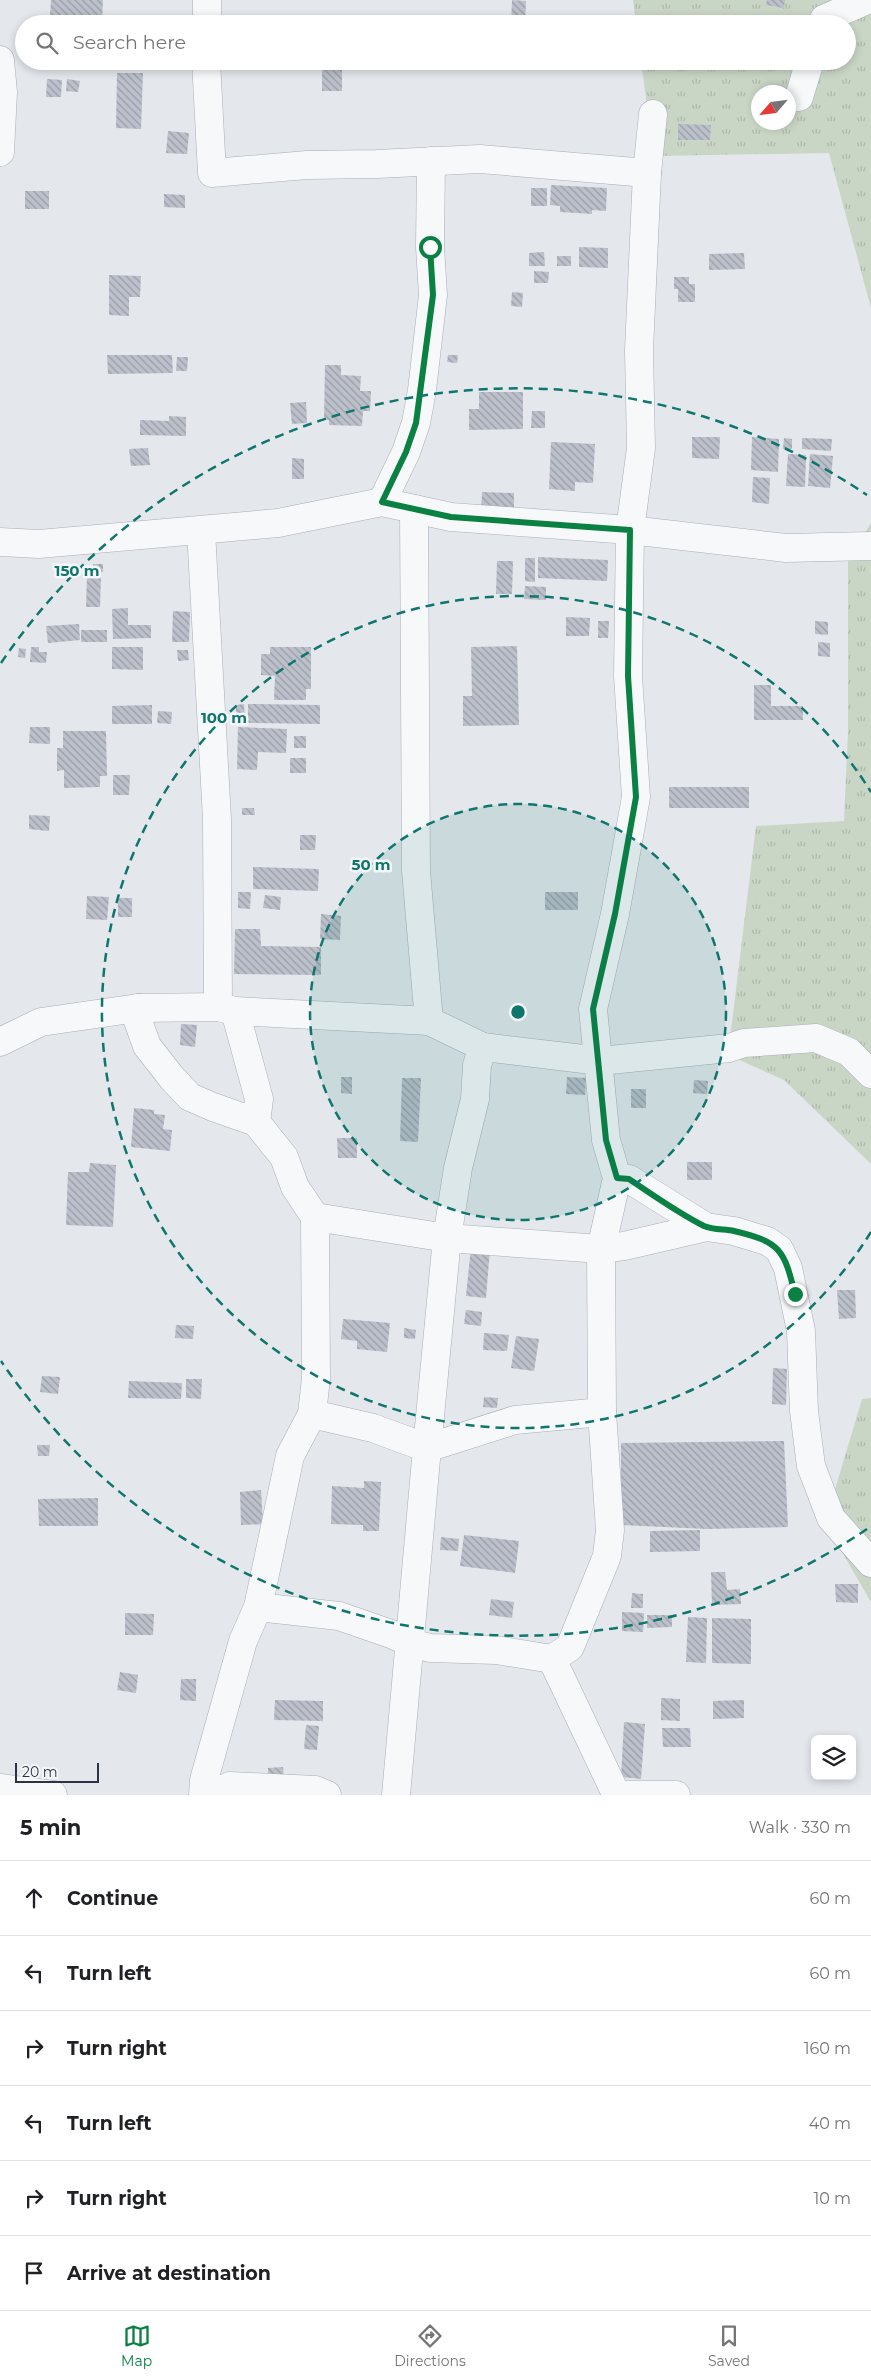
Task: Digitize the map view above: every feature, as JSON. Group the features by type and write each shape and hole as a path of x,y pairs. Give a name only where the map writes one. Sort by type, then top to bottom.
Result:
{"street":[{"path":"206,15 207,0"},
{"path":"833,15 867,0"},
{"path":"0,60 3,92 0,152"},
{"path":"206,70 212,173 307,165 480,159 647,173"},
{"path":"799,97 807,70"},
{"path":"258,1607 339,1616 411,1643 445,1649 496,1650 552,1659 570,1647 607,1556 610,1530 602,1412 600,1249 617,1178 606,1140 600,1061 593,1009 615,914 636,797 628,676 630,530 641,448 639,350 647,173 653,114"},
{"path":"382,502 406,452 416,423 422,390 433,295 430,247 431,161"},
{"path":"0,542 40,544 278,523 382,502 451,517 630,530 786,548 871,546"},
{"path":"414,509 416,871 429,1021"},
{"path":"201,531 227,1009 259,1098 256,1122"},
{"path":"0,1042 41,1022 138,1008 227,1009 429,1021 484,1047 600,1061 729,1048 744,1044 816,1038 849,1052 871,1074"},
{"path":"138,1008 137,1018 147,1046 190,1097 214,1108 256,1122 284,1157 295,1187 315,1217 316,1378 312,1414 290,1456 258,1607 243,1641 232,1678 204,1780 203,1795"},
{"path":"396,1795 447,1238 458,1168 475,1099 477,1065 484,1047"},
{"path":"617,1178 629,1179 706,1227"},
{"path":"315,1217 447,1238 600,1249 624,1246 706,1227 734,1231 767,1241 780,1249 791,1276 801,1331 804,1411 811,1466 832,1518 871,1563"},
{"path":"312,1414 373,1428 427,1448 516,1420 602,1412"},
{"path":"552,1659 616,1794 676,1795"},
{"path":"211,1795 230,1786 315,1790 327,1795"},
{"path":"0,1788 53,1795"}],"green space":[{"path":"633,0 871,0 871,308 829,153 654,156 642,70 856,70 856,15 635,15"},
{"path":"871,523 871,1164 784,1080 728,1055 756,826 844,821 848,732 848,561"},
{"path":"871,1398 871,1602 825,1523 862,1399"}],"building":[{"path":"51,0 103,0 102,15 50,15"},
{"path":"512,0 526,1 525,15 511,15"},
{"path":"767,0 785,0 784,8 766,5"},
{"path":"322,70 342,70 342,91 322,91"},
{"path":"117,73 143,73 141,129 116,128"},
{"path":"47,79 62,80 61,97 46,97"},
{"path":"67,79 80,81 78,92 66,91"},
{"path":"678,124 711,125 710,140 678,140"},
{"path":"168,131 189,133 187,154 166,153"},
{"path":"551,185 607,188 606,211 592,210 592,214 560,212 560,206 550,205"},
{"path":"531,188 547,188 547,206 531,206"},
{"path":"25,191 49,191 49,209 25,209"},
{"path":"164,194 185,195 185,208 164,207"},
{"path":"579,247 608,248 608,268 579,267"},
{"path":"544,252 545,266 529,266 529,253"},
{"path":"744,253 745,269 709,270 709,254"},
{"path":"557,256 571,256 571,266 557,266"},
{"path":"534,271 549,272 548,283 534,283"},
{"path":"109,275 141,276 140,297 129,297 129,316 109,315"},
{"path":"674,277 689,277 689,284 695,284 695,302 678,302 678,289 674,289"},
{"path":"512,292 523,293 522,307 511,306"},
{"path":"107,355 172,355 173,373 108,374"},
{"path":"448,355 458,355 457,363 447,362"},
{"path":"177,357 188,357 187,371 176,371"},
{"path":"325,365 341,365 341,375 361,376 360,391 371,391 370,411 363,411 362,426 329,425 329,420 324,420"},
{"path":"479,392 523,392 523,429 469,430 469,409 479,409"},
{"path":"306,402 307,423 292,424 290,403"},
{"path":"532,411 545,411 545,428 531,428"},
{"path":"169,416 186,417 186,436 140,435 140,420 169,421"},
{"path":"692,437 720,437 719,459 692,458"},
{"path":"752,437 779,439 778,472 751,470"},
{"path":"784,438 792,439 792,449 783,449"},
{"path":"802,438 832,439 831,451 802,449"},
{"path":"551,442 595,444 593,483 575,482 575,491 549,489"},
{"path":"148,448 150,465 131,466 129,449"},
{"path":"788,454 806,455 805,487 786,486"},
{"path":"810,454 833,456 830,488 808,486"},
{"path":"292,458 304,459 304,479 292,479"},
{"path":"753,477 770,478 769,504 752,502"},
{"path":"482,492 514,493 514,514 481,513"},
{"path":"538,557 608,560 607,581 538,578"},
{"path":"525,558 535,558 535,582 525,581"},
{"path":"497,561 513,561 512,594 496,594"},
{"path":"93,564 103,564 103,572 94,572"},
{"path":"87,576 101,576 100,607 86,607"},
{"path":"525,586 546,587 546,600 524,599"},
{"path":"128,608 128,625 151,625 151,638 113,639 112,609"},
{"path":"173,611 190,612 189,642 172,642"},
{"path":"566,617 590,618 589,636 566,636"},
{"path":"598,621 609,621 608,638 598,638"},
{"path":"815,621 828,622 828,635 815,634"},
{"path":"79,624 80,640 48,643 46,626"},
{"path":"81,630 107,630 107,642 81,642"},
{"path":"818,642 830,643 830,657 818,656"},
{"path":"517,646 519,725 463,726 463,696 472,696 471,647"},
{"path":"31,647 39,647 39,652 47,652 46,663 30,662"},
{"path":"112,647 143,647 143,670 112,669"},
{"path":"270,647 311,647 311,689 306,689 306,700 274,700 275,676 261,675 261,654 270,654"},
{"path":"19,648 26,649 25,658 18,657"},
{"path":"177,650 188,650 189,660 178,661"},
{"path":"754,685 771,685 771,706 803,706 803,720 754,720"},
{"path":"244,704 245,722 236,722 236,705"},
{"path":"248,704 320,705 320,724 248,723"},
{"path":"152,705 152,724 112,724 112,706"},
{"path":"158,711 172,712 171,724 157,723"},
{"path":"30,727 50,727 50,744 29,743"},
{"path":"238,727 287,729 286,753 258,752 257,770 237,769"},
{"path":"63,731 106,731 107,776 100,776 100,787 64,788 64,770 57,771 57,748 63,748"},
{"path":"294,736 306,736 306,748 294,748"},
{"path":"290,758 306,758 306,773 290,773"},
{"path":"113,775 130,775 129,795 113,795"},
{"path":"669,787 749,787 749,808 669,808"},
{"path":"242,808 254,808 255,815 242,815"},
{"path":"29,815 50,816 49,831 29,829"},
{"path":"300,835 316,835 315,850 300,850"},
{"path":"253,867 319,869 318,891 253,889"},
{"path":"238,892 251,892 250,909 238,908"},
{"path":"545,892 578,892 578,910 545,910"},
{"path":"265,895 281,897 280,910 263,908"},
{"path":"87,896 109,897 107,920 86,919"},
{"path":"118,898 132,898 132,917 118,917"},
{"path":"321,914 341,916 340,940 320,939"},
{"path":"235,929 260,929 261,946 321,947 321,975 234,974"},
{"path":"181,1024 197,1025 195,1047 180,1045"},
{"path":"341,1077 352,1077 352,1094 341,1093"},
{"path":"567,1077 586,1078 585,1095 566,1094"},
{"path":"402,1078 421,1078 418,1142 400,1141"},
{"path":"694,1080 708,1081 707,1094 693,1093"},
{"path":"631,1089 646,1089 646,1108 631,1108"},
{"path":"134,1108 154,1110 154,1114 165,1115 163,1129 172,1130 170,1151 131,1147"},
{"path":"337,1138 357,1138 357,1158 338,1158"},
{"path":"687,1162 712,1162 712,1180 687,1180"},
{"path":"90,1163 116,1165 113,1227 66,1225 68,1172 89,1172"},
{"path":"471,1247 490,1249 486,1298 466,1296"},
{"path":"837,1290 855,1290 856,1318 839,1319"},
{"path":"466,1310 482,1312 481,1326 464,1324"},
{"path":"343,1319 390,1323 387,1352 357,1349 357,1341 341,1339"},
{"path":"176,1325 194,1326 193,1339 175,1338"},
{"path":"404,1328 416,1330 415,1339 404,1338"},
{"path":"484,1333 509,1335 507,1351 483,1350"},
{"path":"516,1336 539,1339 534,1371 511,1368"},
{"path":"773,1368 787,1369 786,1405 772,1404"},
{"path":"42,1376 60,1377 58,1394 40,1392"},
{"path":"186,1379 202,1379 201,1399 186,1398"},
{"path":"129,1381 182,1383 181,1399 128,1398"},
{"path":"484,1397 498,1398 497,1408 483,1407"},
{"path":"784,1441 788,1527 707,1529 621,1525 621,1443"},
{"path":"37,1445 50,1445 49,1456 38,1456"},
{"path":"364,1481 381,1482 379,1531 363,1531 363,1525 331,1524 332,1486 364,1488"},
{"path":"261,1490 263,1524 241,1525 240,1492"},
{"path":"98,1498 98,1526 39,1526 38,1499"},
{"path":"700,1530 700,1551 650,1552 650,1531"},
{"path":"464,1535 519,1541 515,1573 460,1566"},
{"path":"441,1537 459,1539 458,1551 440,1550"},
{"path":"711,1572 725,1572 727,1590 740,1589 741,1604 712,1605"},
{"path":"835,1584 858,1584 858,1603 836,1602"},
{"path":"632,1593 643,1594 643,1608 631,1608"},
{"path":"491,1599 514,1602 512,1618 489,1615"},
{"path":"622,1612 644,1613 643,1632 622,1631"},
{"path":"125,1613 154,1614 153,1635 125,1635"},
{"path":"647,1615 672,1615 672,1627 647,1628"},
{"path":"688,1617 707,1618 706,1663 686,1662"},
{"path":"712,1618 751,1619 751,1664 712,1663"},
{"path":"120,1672 138,1675 136,1693 117,1690"},
{"path":"181,1679 196,1679 196,1701 180,1700"},
{"path":"661,1698 680,1699 680,1721 661,1720"},
{"path":"275,1700 323,1701 323,1721 274,1720"},
{"path":"744,1700 744,1718 713,1719 713,1701"},
{"path":"624,1722 645,1724 641,1779 621,1777"},
{"path":"306,1725 319,1726 317,1750 304,1749"},
{"path":"662,1728 690,1728 691,1747 663,1747"},
{"path":"283,1767 284,1778 268,1779 268,1768"}],"route":[{"path":"430,247 433,295 422,390 416,423 406,452 382,502 451,517 630,530 628,676 636,797 615,914 593,1009 600,1061 606,1140 617,1178 629,1179 706,1227 734,1231 767,1241 780,1249 788,1268 795,1294"}]}
